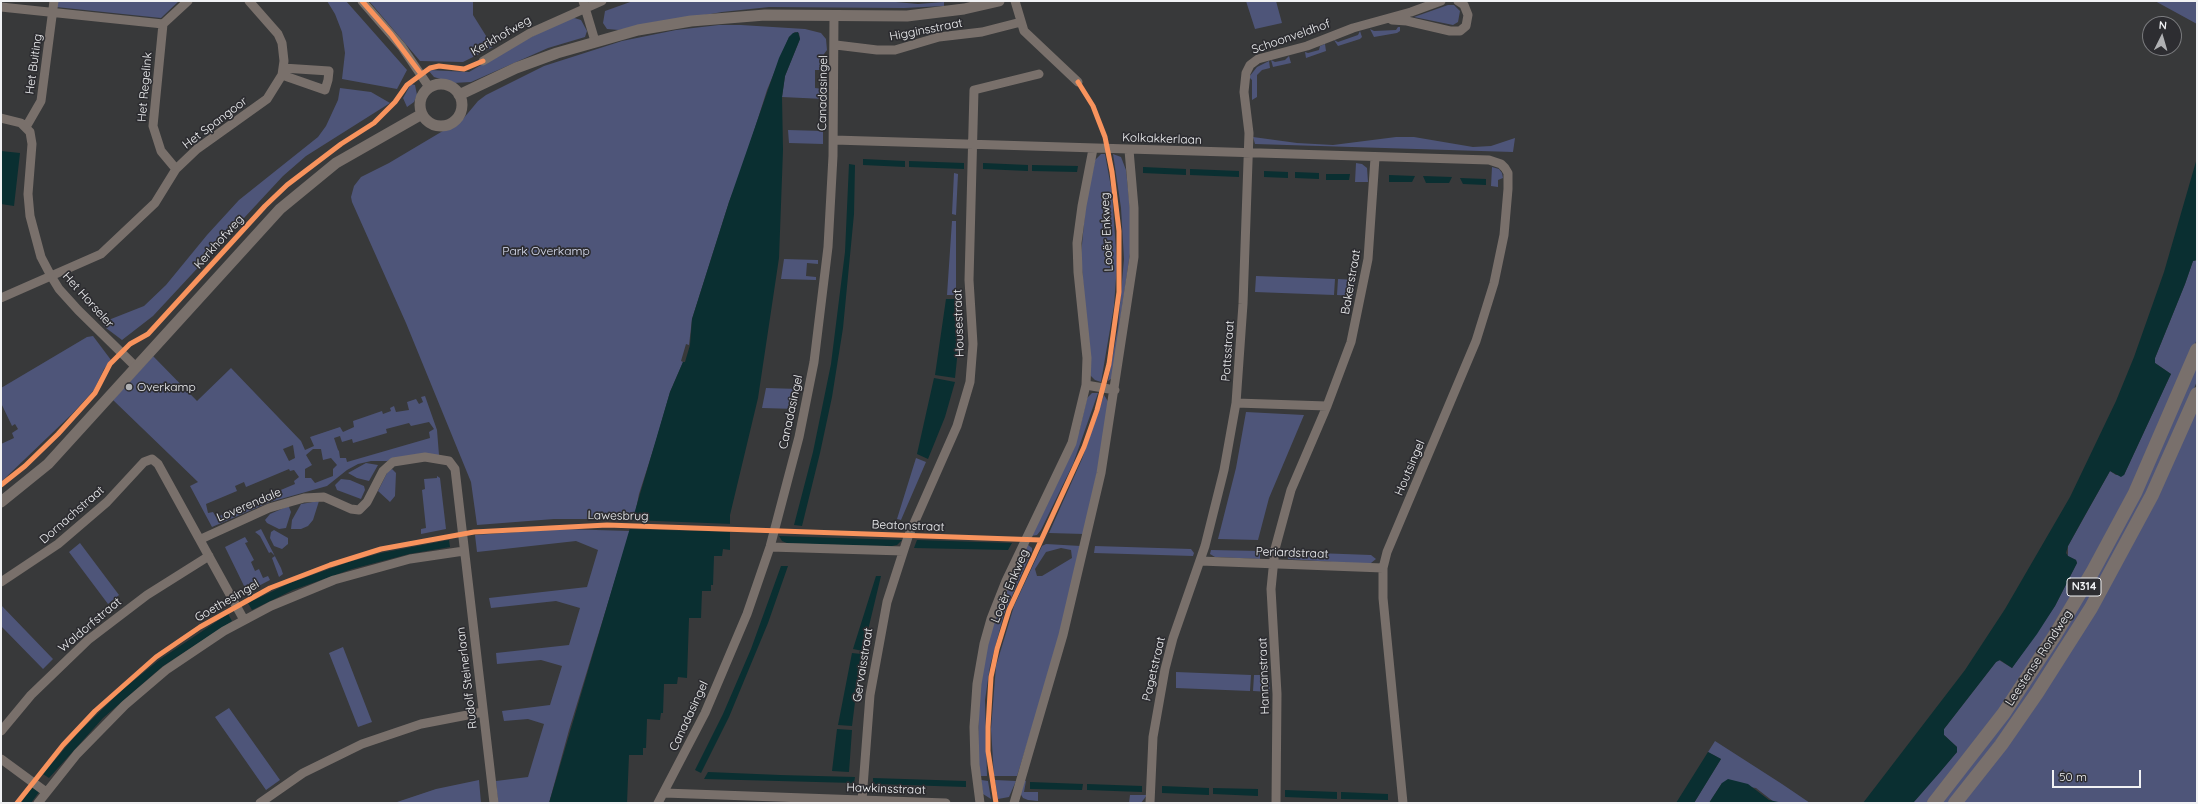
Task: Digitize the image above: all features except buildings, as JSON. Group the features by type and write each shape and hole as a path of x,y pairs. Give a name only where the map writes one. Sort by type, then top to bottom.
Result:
{"main road":[{"name":"Leestense Rondweg","path":"1934,803 1986,737 2017,694 2055,635 2093,571 2138,486 2197,350"},
{"name":"Leestense Rondweg","path":"1955,803 2001,745 2037,693 2091,608 2152,495 2197,394"}],"street":[{"name":"Het Buiting","path":"26,127 41,102 54,1"},
{"path":"1,7 163,24 188,1"},
{"name":"Het Spangoor","path":"3,297 101,254 155,204 176,169 197,149 267,99 283,72 282,43 278,34 249,1"},
{"path":"362,1 402,47 429,87"},
{"name":"Kerkhofweg","path":"483,61 530,33 584,4 602,1"},
{"path":"459,95 516,68 596,41 638,30 722,18 765,15 881,17 934,13 999,1"},
{"path":"1015,1 1021,22 1029,37 1078,82"},
{"name":"Schoonveldhof","path":"1248,153 1249,126 1244,77 1250,65 1258,59 1307,46 1352,28 1380,21 1441,1"},
{"name":"Schoonveldhof","path":"1380,21 1407,21 1450,31 1460,31 1466,26 1468,15 1464,5 1458,1"},
{"path":"584,4 596,41"},
{"name":"Canadasingel","path":"658,803 720,679 747,614 770,547 799,437 815,354 828,247 834,140 836,45 834,16"},
{"name":"Higginsstraat","path":"836,45 877,50 895,50 939,37 982,32 1021,22"},
{"name":"Het Regelink","path":"163,24 153,126 160,151 176,169"},
{"name":"Housestraat","path":"908,537 957,426 970,382 973,344 969,280 974,90 1040,74"},
{"path":"437,84 446,85 454,88 459,95 462,104 460,114 454,121 446,126 436,126 427,121 422,114 420,104 422,95 429,87 437,84"},
{"name":"Kerkhofweg","path":"1,502 48,464 235,256 293,197 336,163 422,114"},
{"path":"1,118 14,120 26,127"},
{"name":"Het Horseler","path":"26,127 30,132 32,144 28,194 30,216 39,250 59,289 78,310 136,367"},
{"name":"Kolkakkerlaan","path":"834,140 1375,158 1489,160"},
{"name":"Looër Enkweg","path":"980,803 975,764 974,727 976,684 984,644 993,612 1006,581 1072,443 1086,385 1087,358 1078,272 1078,244 1083,200 1093,149"},
{"name":"Looër Enkweg","path":"1014,803 1068,613 1101,474 1115,390 1134,257 1135,223 1129,150"},
{"name":"Pottsstraat","path":"1205,546 1224,470 1236,403 1242,326 1248,153"},
{"name":"Bakerstraat","path":"1275,549 1292,490 1327,406 1351,342 1361,298 1370,238 1375,158"},
{"name":"Houtsingel","path":"1403,803 1383,598 1383,568 1387,552 1476,341 1494,283 1504,235 1509,180 1505,168 1501,164 1489,160"},
{"path":"1,288 3,297"},
{"path":"1086,385 1115,390"},
{"path":"1236,403 1327,406"},
{"name":"Loverendale","path":"201,539 268,508 304,498 324,497 351,509 359,510 367,502 376,480 386,466 398,460 436,458 450,461 455,469 464,551"},
{"name":"Dornachstraat","path":"1,582 39,559 64,540 107,502 144,462 152,459 158,464 201,539"},
{"name":"Gervaisstraat","path":"862,800 866,728 876,655 887,602 908,537"},
{"path":"201,539 244,620"},
{"name":"Pagetstraat","path":"1150,803 1153,737 1162,683 1173,638 1205,546"},
{"name":"Beatonstraat","path":"770,547 903,551"},
{"name":"Hannanstraat","path":"1275,549 1272,589 1278,710 1276,803"},
{"name":"Goethesingel","path":"38,803 92,738 145,687 183,658 244,620 312,588 360,572 410,559 464,551"},
{"name":"Rudolf Steinerlaan","path":"464,551 494,803"},
{"name":"Waldorfstraat","path":"1,731 32,695 88,640 147,595 209,556"},
{"name":"Periardstraat","path":"1200,561 1383,568"},
{"path":"260,803 303,773 362,744 421,724 483,712"},
{"path":"1,758 46,792"},
{"name":"Hawkinsstraat","path":"664,793 720,799 825,801 862,800 946,803"}],"green space":[{"path":"56,1 179,1 161,18 56,7"},
{"path":"327,1 346,1 407,70 397,89 342,79 345,53 342,32 335,14"},
{"path":"369,1 473,1 473,15 493,47 463,62 420,61"},
{"path":"633,1 885,1 918,4 944,2 944,6 904,8 769,7 722,12 619,30 607,29 603,23 605,11"},
{"path":"1246,1 1276,1 1282,23 1255,29"},
{"path":"2155,1 2197,1 2197,24"},
{"path":"1448,5 1454,5 1460,11 1458,22 1453,25 1414,17"},
{"path":"571,17 581,20 587,31 585,37 548,48 471,82 453,83 434,77 428,70 469,72 519,43"},
{"name":"Park Overkamp","path":"719,25 805,29 821,33 826,39 827,50 824,54 824,70 815,70 815,88 824,89 824,99 782,97 785,76 800,39 799,33 795,32 789,37 767,90 741,172 729,202 692,319 689,345 686,344 681,361 683,362 670,392 639,494 634,519 554,519 477,525 471,482 406,323 352,202 351,197 354,186 361,177 389,163 463,119 478,101 486,95 544,66 622,41 676,30"},
{"path":"1400,27 1400,31 1397,33 1374,37 1370,29 1374,31 1396,30"},
{"path":"1360,31 1362,37 1360,39 1338,46 1334,40 1338,42 1358,35"},
{"path":"1325,44 1326,51 1306,58 1305,52 1308,53 1319,50 1320,46"},
{"path":"1289,56 1291,63 1273,67 1271,60 1275,62 1285,60"},
{"path":"1269,61 1270,68 1262,70 1257,75 1257,97 1252,100 1252,80 1249,77 1257,67"},
{"path":"411,84 415,85 417,95 414,102 407,107 403,98"},
{"path":"340,88 371,92 390,103 306,156 283,176 153,316 122,340 106,328 104,326 111,319 144,306 166,285 207,235 239,200 318,137 326,126 338,100"},
{"path":"788,130 823,131 823,144 789,143"},
{"path":"1253,137 1297,143 1333,145 1396,137 1414,137 1473,147 1491,146 1515,138 1513,152 1255,144"},
{"path":"1101,154 1105,154 1112,193 1117,264 1114,306 1101,382 1095,380 1090,375 1081,255 1086,202 1095,160"},
{"path":"1113,154 1121,157 1126,170 1131,218 1130,253 1112,378 1108,381 1118,327 1124,259 1121,208"},
{"path":"1356,163 1362,164 1367,168 1368,182 1355,182"},
{"path":"1492,167 1499,169 1502,173 1503,178 1498,180 1498,187 1491,186"},
{"path":"954,173 958,174 956,215 952,214"},
{"path":"952,221 956,221 956,295 947,295"},
{"path":"784,259 818,260 818,264 807,263 806,276 816,277 816,280 781,279"},
{"path":"2197,260 2197,339 2179,385 2112,528 2007,701 1930,803 1913,803 1957,752 1957,747 1944,735 1944,729 1996,662 1999,660 2012,668 2055,606 2077,563 2076,560 2068,556 2068,546 2110,471 2116,475 2124,475 2171,374 2155,363 2155,358 2193,261"},
{"path":"1256,276 1335,279 1334,295 1255,292"},
{"path":"1338,279 1355,280 1354,296 1337,295"},
{"path":"93,336 111,360 104,369 94,390 72,414 1,482 1,444 14,438 12,433 18,429 15,424 12,426 1,403 1,388 87,337"},
{"path":"153,356 197,401 231,368 301,441 305,450 314,446 310,437 340,427 343,432 354,427 353,421 382,411 383,414 391,411 390,408 394,406 396,412 409,410 407,402 416,399 419,404 423,402 421,397 425,396 437,430 439,455 400,457 387,461 371,461 358,464 347,470 327,486 270,502 212,527 190,486 198,482 113,400","holes":["429,422 434,429 429,432 430,438 347,462 346,458 340,458 334,438 340,436 342,442 352,439 353,443 387,433 386,429 409,423 411,426","293,445 295,458 289,461 283,449","313,449 321,449 323,460 331,458 337,465 333,469 333,476 315,483 311,478 305,478 305,469 312,465 306,455","289,469 290,471 294,470 299,477 294,481 295,484 231,511 231,515 226,516 225,514 216,517 213,512 208,513 206,504 237,491 235,486 244,482 246,487"]},
{"path":"2197,356 2197,381 2178,429 2151,489 2056,658 1951,803 1939,803 2048,655"},
{"path":"766,388 799,389 796,409 762,408"},
{"path":"1092,393 1098,393 1073,464 1041,530 1037,535 1031,536 1079,432 1087,398"},
{"path":"1104,395 1109,403 1101,454 1084,534 1049,533 1082,459"},
{"path":"2197,404 2197,803 1960,803 2026,716"},
{"path":"1246,412 1304,415 1269,498 1258,540 1218,539 1236,468"},
{"path":"916,458 926,462 901,520 897,519"},
{"path":"366,463 378,465 369,481 357,478 348,473"},
{"path":"392,469 396,473 395,496 390,502 378,491 388,471"},
{"path":"437,476 440,478 446,529 421,534 421,529 426,528 422,490 425,489 424,479 437,478"},
{"path":"341,479 350,480 364,486 365,490 361,499 337,490 335,485"},
{"path":"319,501 313,520 308,526 301,529 291,529 292,520 301,504"},
{"path":"289,507 291,512 286,528 279,529 267,523 265,520 270,514"},
{"path":"261,529 275,556 271,552 269,553 260,536 255,532"},
{"path":"561,529 630,531 569,730 549,803 498,803 496,781 528,777 544,724 528,719 504,721 502,711 550,705 562,666 541,660 497,664 496,653 569,645 580,608 556,601 491,608 489,598 587,587 598,550 576,541 477,552 475,535"},
{"path":"274,530 288,538 288,544 282,549 274,546 270,538 271,532"},
{"path":"245,537 248,542 245,543 254,560 251,562 255,571 259,569 263,578 268,576 270,580 247,592 225,547"},
{"path":"80,543 119,595 108,604 69,552"},
{"path":"1027,544 1032,548 1032,551 1004,614 990,666 985,700 987,776 980,776 978,751 979,690 989,637 1002,598"},
{"path":"1046,544 1081,546 1051,668 1017,776 994,776 991,729 996,666 1014,606 1042,546","holes":["1061,548 1071,550 1072,558 1042,576 1037,576 1035,569 1046,552"]},
{"path":"1095,546 1191,549 1194,553 1193,556 1094,553"},
{"path":"1211,550 1260,551 1260,559 1215,557 1210,554"},
{"path":"1289,552 1371,555 1376,559 1371,563 1364,564 1288,559"},
{"path":"275,556 283,574 279,577 272,558"},
{"path":"1,605 53,659 43,669 1,626"},
{"path":"343,647 372,722 358,727 329,653"},
{"path":"1176,672 1251,675 1250,691 1176,688"},
{"path":"1254,675 1269,675 1270,692 1253,691"},
{"path":"229,708 280,780 266,790 215,717"},
{"path":"1715,741 1810,803 1774,802 1756,788 1722,783 1709,803 1694,803 1721,759 1708,752"},
{"path":"479,780 481,803 394,803 436,789"},
{"path":"981,780 988,781 991,799 983,794"},
{"path":"995,780 1016,781 1009,797 998,799"},
{"path":"1023,781 1026,781 1024,792 1038,792 1038,801 1023,798 1020,793"},
{"path":"1130,795 1147,795 1141,803 1129,803"}],"shaded area":[{"path":"798,32 800,39 785,76 782,97 783,150 779,258 758,398 730,515 730,550 723,549 722,556 714,556 713,585 711,585 711,591 702,591 701,618 689,618 687,678 678,677 677,684 664,684 663,713 661,713 660,720 647,719 646,748 643,748 643,755 629,755 627,803 549,803 670,392 683,362 685,362 690,345 692,319 729,202 779,58 789,37 793,33"},
{"path":"1,151 20,153 14,206 1,204"},
{"path":"2197,158 2197,260 2193,261 2155,358 2155,363 2171,374 2124,475 2121,477 2110,471 2068,546 2066,553 2068,556 2076,560 2077,563 2055,606 2037,634 2012,668 2000,660 1996,662 1944,729 1944,735 1957,747 1957,752 1913,803 1863,803 1965,670 2005,609 2070,497 2116,401 2134,357 2164,272"},
{"path":"863,159 905,161 905,167 863,165"},
{"path":"909,161 964,163 964,169 909,167"},
{"path":"983,163 1028,165 1028,171 983,169"},
{"path":"849,164 855,165 854,214 843,328 832,397 802,526 794,525 813,452 831,364 845,252"},
{"path":"1032,165 1078,166 1077,172 1032,171"},
{"path":"1143,167 1186,169 1186,175 1143,173"},
{"path":"1190,169 1239,171 1239,177 1190,175"},
{"path":"1264,171 1288,172 1288,178 1264,177"},
{"path":"1295,172 1319,173 1319,179 1295,178"},
{"path":"1326,174 1350,174 1349,180 1326,180"},
{"path":"1389,175 1415,176 1412,182 1389,182"},
{"path":"1423,176 1452,177 1449,183 1426,183"},
{"path":"1460,178 1486,179 1486,185 1463,184"},
{"path":"946,299 957,299 959,339 955,378 935,375"},
{"path":"934,378 955,382 945,417 928,459 917,454"},
{"path":"779,536 902,540 897,545 892,546 842,545 787,543 782,541"},
{"path":"449,540 450,547 409,554 352,569 293,590 252,610 248,603 290,583 349,562 381,553"},
{"path":"917,540 1012,543 1008,550 914,548"},
{"path":"781,566 788,566 768,623 729,717 701,773 695,770 723,714 751,649"},
{"path":"876,576 881,576 863,651 853,649"},
{"path":"228,614 232,621 163,666 103,718 49,778 43,774 77,734 121,691 159,660"},
{"path":"852,653 861,654 852,726 838,725"},
{"path":"837,729 852,730 849,772 832,771"},
{"path":"1708,752 1721,759 1694,803 1676,803"},
{"path":"708,772 855,777 854,783 704,779"},
{"path":"873,778 966,781 966,787 873,784"},
{"path":"1728,779 1748,784 1769,800 1783,803 1709,803 1722,783"},
{"path":"1030,782 1083,784 1082,790 1030,789"},
{"path":"1087,784 1142,786 1142,792 1087,790"},
{"path":"1162,786 1209,788 1209,795 1162,793"},
{"path":"32,787 39,792 31,803 21,803"},
{"path":"1213,788 1258,789 1258,796 1213,794"},
{"path":"1285,790 1337,792 1337,799 1285,797"},
{"path":"1341,792 1388,794 1388,800 1341,799"}],"pier":[{"path":"631,520 733,524 733,532 628,529"}],"cycle path":[{"path":"362,1 391,34 421,74"},
{"path":"1,485 25,466 58,434 95,393 110,364 130,344 148,334 265,206 287,185 341,144 374,123 395,102 407,85 430,68 439,66 464,69 483,61"},
{"path":"996,803 988,751 988,727 991,677 997,649 1009,610 1084,447 1097,410 1109,364 1119,292 1119,231 1112,172 1105,137 1093,106 1078,82"},
{"name":"Lawesbrug","path":"17,803 63,745 95,711 156,657 200,627 270,588 330,565 381,549 474,532 607,525 1041,540"}],"place":[{"name":"Overkamp","path":"129,387"}]}
